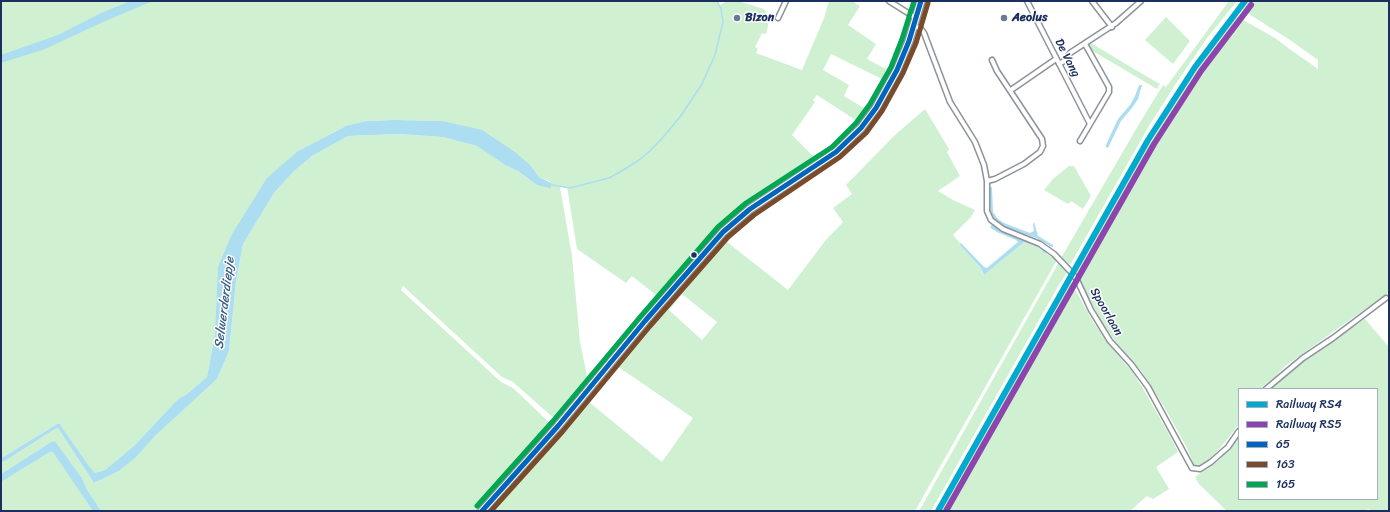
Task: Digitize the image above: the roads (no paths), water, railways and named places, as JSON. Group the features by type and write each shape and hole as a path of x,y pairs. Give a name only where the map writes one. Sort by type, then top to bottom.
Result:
{"main road":[{"path":"482,511 558,426 645,321 723,232 754,206 836,152 861,128 876,108 893,79 905,53 921,1"}],"street":[{"path":"778,18 786,1"},
{"path":"889,1 916,18"},
{"name":"De Vang","path":"1027,1 1090,124"},
{"path":"1092,1 1112,27"},
{"path":"1059,64 1064,61 1070,53 1112,27 1141,1"},
{"name":"Spoorlaan","path":"914,26 921,29 924,33 950,102 975,142 984,165 987,181 987,208 991,220 1004,229 1040,244 1059,259 1074,276 1091,310 1106,334 1148,387 1192,468 1200,470 1211,462 1224,451 1238,432"},
{"name":"De Vang","path":"1080,141 1109,92 1109,87 1085,44"},
{"path":"1010,90 1056,59"},
{"path":"987,181 995,179 1024,164 1040,152 1043,146 1042,139 997,71 992,60"},
{"path":"1267,388 1303,358 1333,338 1386,298"}],"water":[{"path":"131,1 153,1 45,49 1,63 1,55 58,35 101,13"},
{"path":"1139,85 1142,85 1138,99 1121,121 1108,148 1106,147 1118,119 1130,105"},
{"path":"367,121 442,121 482,130 515,152 531,166 539,177 552,185 550,188 537,185 518,171 505,165 477,146 443,137 398,134 348,136 312,156 294,171 274,193 243,244 236,282 229,351 217,379 155,436 136,457 119,471 94,483 58,428 5,461 1,461 1,456 3,457 59,423 95,473 105,470 135,445 178,399 187,394 207,377 215,335 218,267 232,234 267,178 298,151 346,126"},
{"path":"990,187 992,187 993,212 998,219 1004,223 1030,233 1034,231 1034,222 1038,236 1053,245 1053,247 1036,238 1005,227 995,220 990,210"},
{"path":"992,225 1007,234 1036,244 1046,253 1045,254 1038,247 1024,242 984,275 981,268 959,244 961,243 984,267 987,268 1018,242 997,232 991,228 990,226"},
{"path":"55,441 82,478 86,488 101,511 93,511 53,452 50,452 1,482 1,474 51,442"}],"waterway":[{"name":"Selwerderdiepje","path":"552,185 570,188 609,178 639,160 664,136 680,117 702,84 715,55 723,22 721,9 717,1"}],"rail line":[{"name":"RS4","path":"938,511 1148,140 1195,67 1245,1"},
{"name":"RS5","path":"946,511 1154,144 1201,71 1251,5"}],"place":[{"name":"Bizon","path":"737,18"},
{"name":"Aeolus","path":"1004,18"}]}
